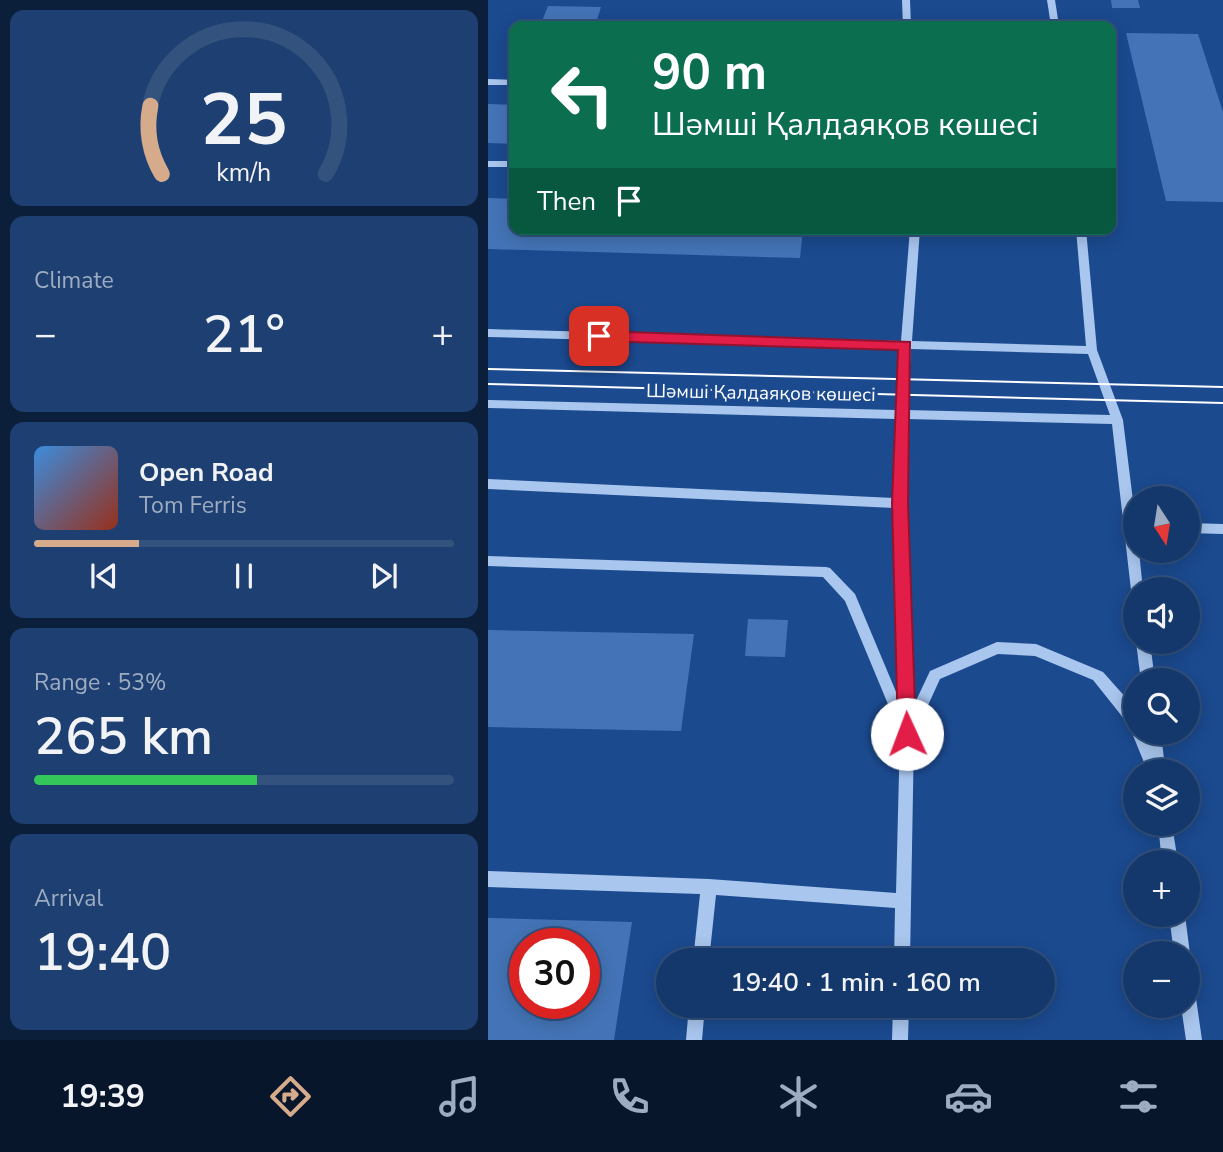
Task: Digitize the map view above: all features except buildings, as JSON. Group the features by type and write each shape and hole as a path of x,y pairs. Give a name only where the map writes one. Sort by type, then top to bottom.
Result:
{"street":[{"path":"906,0 907,21"},
{"path":"1051,0 1054,21"},
{"path":"488,82 509,83"},
{"path":"488,164 509,164"},
{"path":"902,948 907,734 900,503 901,414 914,235"},
{"path":"1082,235 1092,350 1117,420 1127,486"},
{"path":"488,333 1092,350"},
{"name":"Шәмші Қалдаяқов көшесі","path":"488,404 1117,420"},
{"path":"488,484 900,503"},
{"path":"1200,528 1223,529"},
{"path":"488,561 826,572 850,598 907,734"},
{"path":"907,734 935,675 997,648 1036,650 1098,676 1123,705"},
{"path":"488,879 709,887 904,901"},
{"path":"703,948 709,887"},
{"path":"694,1040 696,1018"},
{"path":"900,1040 901,1018"},
{"path":"1191,1018 1194,1040"}],"tram line":[{"path":"488,369 1223,387"},
{"path":"488,384 1223,403"}],"route":[{"path":"599,336 905,345 900,503 907,734"}]}
